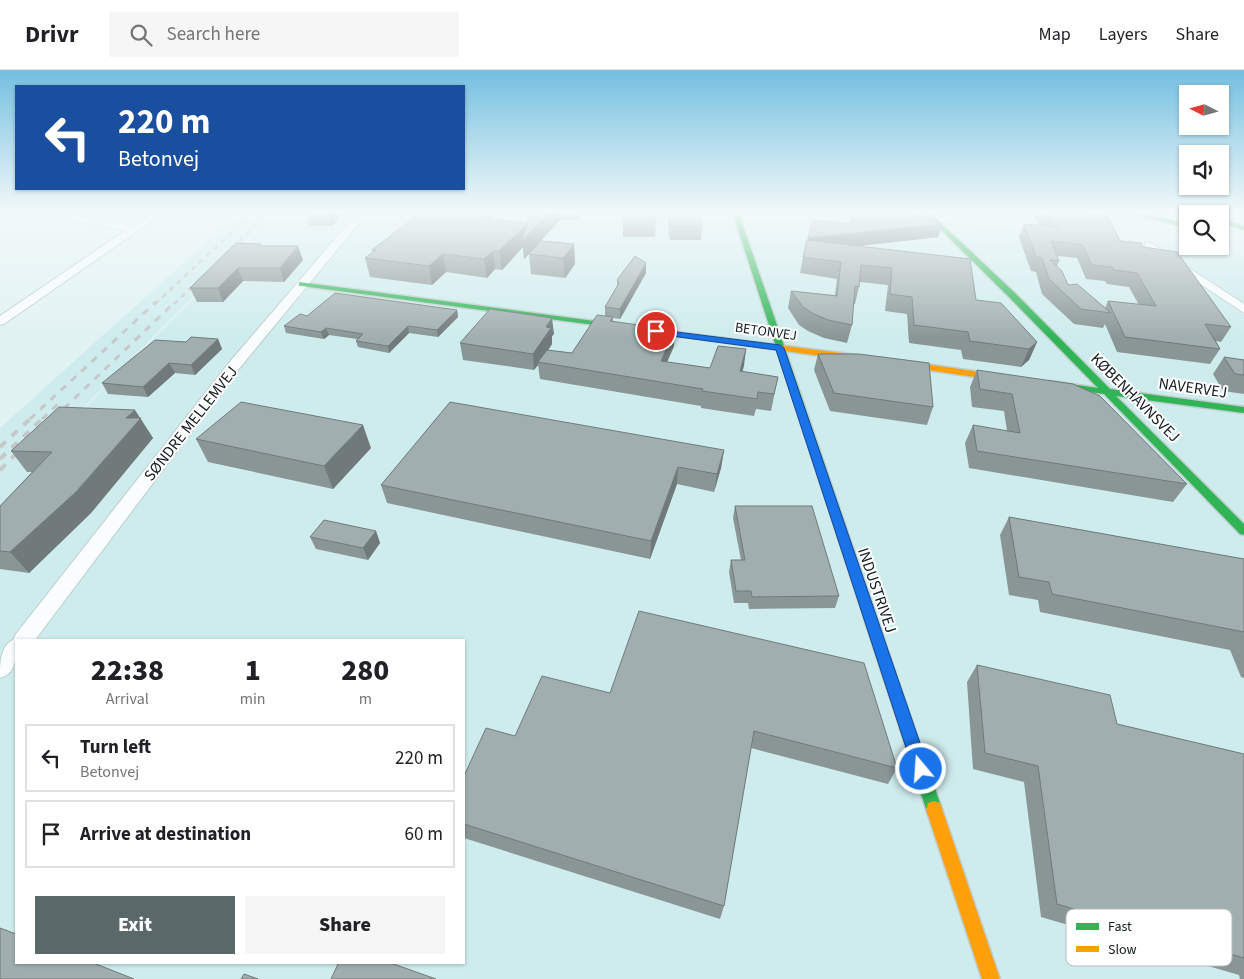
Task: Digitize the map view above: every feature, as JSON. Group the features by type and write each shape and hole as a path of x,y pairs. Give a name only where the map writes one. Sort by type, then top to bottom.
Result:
{"main road":[{"name":"INDUSTRIVEJ","path":"750,253 991,979"},
{"name":"KØBENHAVNSVEJ","path":"967,253 1004,286 1244,531"},
{"name":"KØBENHAVNSVEJ","path":"978,253 1004,286"},
{"name":"BETONVEJ","path":"302,284 867,359"},
{"path":"885,362 1020,380"},
{"path":"1039,383 1108,392"},
{"name":"NAVERVEJ","path":"1108,392 1244,410"}],"street":[{"path":"0,321 99,253"},
{"name":"SØNDRE MELLEMVEJ","path":"24,639 233,367 328,253"},
{"path":"1161,253 1244,309"},
{"path":"0,669 15,649"}],"shaded area":[{"path":"194,253 236,253 73,420 238,253 1179,253 1179,255 1229,255 1233,253 1244,256 1244,979 0,979 0,428"}],"building":[{"path":"225,253 292,253 280,268 238,268 218,288 190,288"},
{"path":"371,253 490,253 484,259 443,254 429,266 365,258"},
{"path":"530,253 567,253 563,258"},
{"path":"804,253 922,253 970,259 976,300 1001,303 1037,342 1029,349 970,341 968,332 914,325 912,297 890,294 892,268 861,265 859,287 855,286 852,325 828,320 803,307 791,291 837,296 841,262 803,257"},
{"path":"1035,253 1056,253 1059,261 1050,260 1062,271 1068,285 1077,284 1111,313 1081,309 1049,279 1042,258 1036,257"},
{"path":"1087,253 1178,253 1231,327 1205,324 1220,349 1125,337 1108,301 1156,306 1137,273 1114,270 1112,267 1092,265"},
{"path":"635,256 646,263 620,309 605,307 619,283 617,280"},
{"path":"335,293 457,310 437,330 408,326 388,346 356,341 363,334 326,328 321,332 284,326 300,314 307,316"},
{"path":"490,309 552,318 546,327 551,328 533,354 460,343"},
{"path":"597,315 613,317 610,321 675,330 661,361 710,368 718,346 746,349 740,371 778,377 774,394 758,392 757,399 538,362 547,350 572,353"},
{"path":"191,337 218,339 191,365 169,363 143,387 102,383 155,340 186,342"},
{"path":"818,354 859,354 929,363 933,407 834,393"},
{"path":"1224,357 1244,360 1244,375 1235,374"},
{"path":"977,370 1073,384 1100,396 1187,484 977,451 973,425 1020,433 1012,394 980,389"},
{"path":"241,402 363,425 324,466 196,439"},
{"path":"450,402 724,450 717,474 678,467 651,541 381,485"},
{"path":"59,407 135,410 126,418 141,418 76,492 10,552 0,551 0,506 52,452 11,451"},
{"path":"735,506 812,506 839,596 752,597 751,591 736,591 731,560 745,560"},
{"path":"1009,517 1244,559 1244,632 1052,594 1049,582 1019,577"},
{"path":"324,520 376,531 363,548 310,537"},
{"path":"639,611 864,663 897,768 754,731 724,906 465,824 465,774 486,728 515,736 542,676 610,693"},
{"path":"977,665 1110,695 1117,724 1244,754 1244,958 1232,955 1232,909 1074,909 1057,904 1038,766 985,753"},
{"path":"0,928 15,934 15,964 96,964 134,979 0,979"},
{"path":"338,964 394,964 436,979 331,979"},
{"path":"244,974 258,979 241,979"}],"railway":[{"path":"155,304 209,253"},
{"path":"174,304 227,253"},
{"path":"30,419 156,302"},
{"path":"54,418 175,302"},
{"path":"42,419 58,404"},
{"path":"0,447 31,418"},
{"path":"0,459 43,418"},
{"path":"0,470 25,445"}],"traffic: fast":[{"path":"749,253 934,809"},
{"path":"969,253 1244,531"},
{"path":"302,284 655,331"},
{"path":"1050,384 1244,410"}],"traffic: slow":[{"path":"655,331 857,358"},
{"path":"897,363 1008,379"},
{"path":"934,809 991,979"}],"route":[{"path":"656,331 780,348 921,769"}]}
